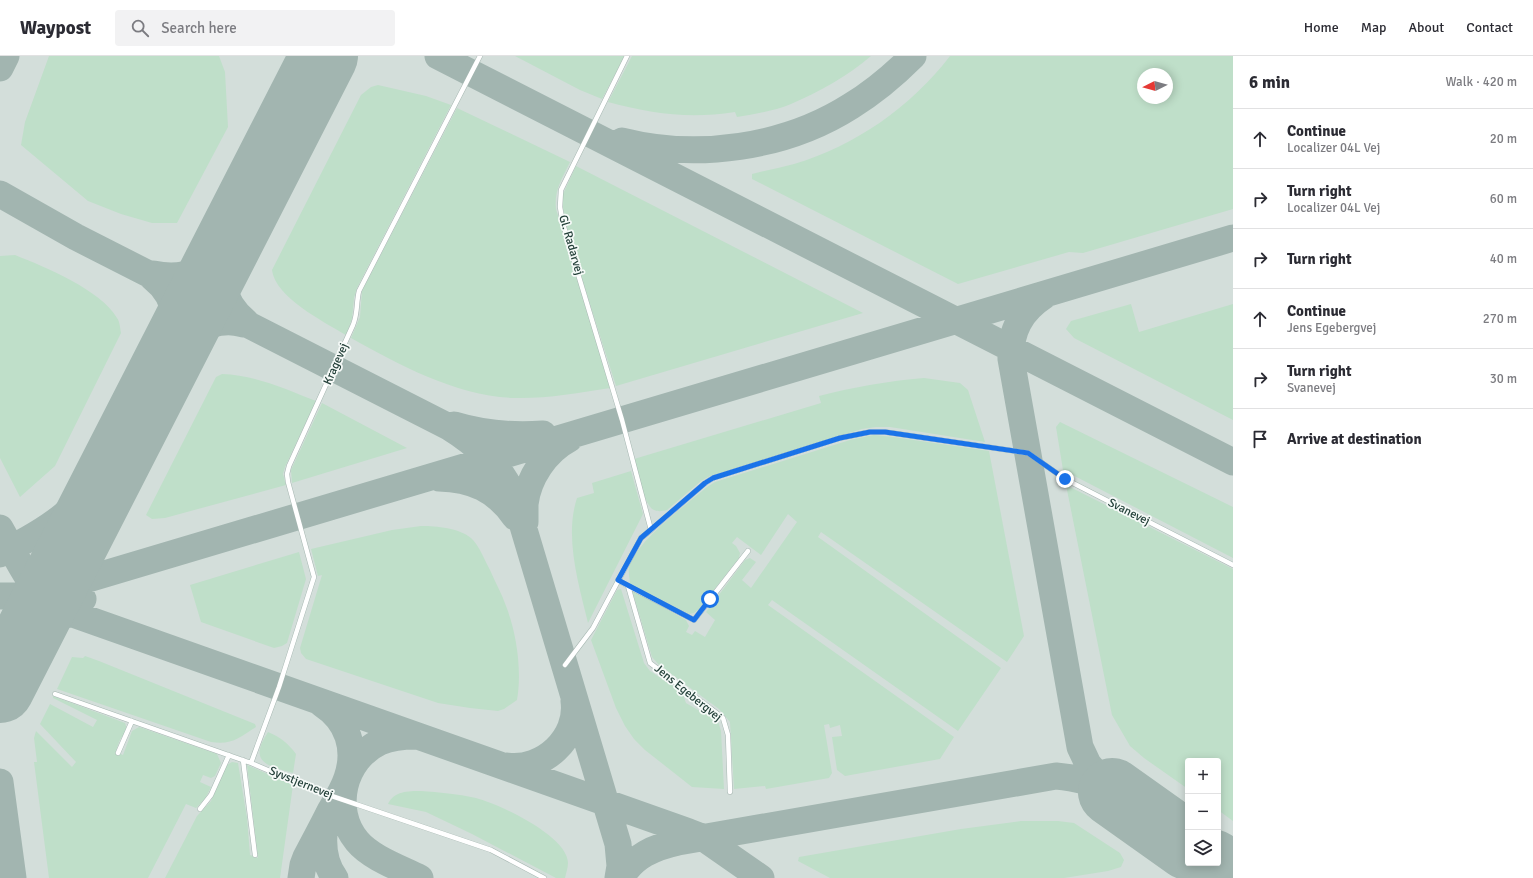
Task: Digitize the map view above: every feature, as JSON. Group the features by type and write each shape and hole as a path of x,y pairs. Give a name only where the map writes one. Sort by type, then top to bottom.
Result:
{"lane":[{"name":"Kragevej","path":"251,763 279,687 314,577 286,474 353,325 357,314 357,297 359,291 480,56"},
{"name":"Gl. Radarvej","path":"627,56 561,190 560,207 563,224 622,420 651,530"},
{"name":"Svanevej","path":"651,530 705,483 713,478 855,435 870,432 885,432 1028,453 1065,479 1233,565"},
{"path":"564,664 593,628 641,538 651,530"},
{"path":"618,580 694,620 748,550"},
{"name":"Jens Egebergvej","path":"628,586 650,663 723,718 728,735 730,792"},
{"name":"Syvstjernevej","path":"55,694 243,760 317,791 491,850 544,878"},
{"path":"118,753 132,721"},
{"path":"200,809 211,795 228,755"},
{"path":"243,760 255,855"}],"shaded area":[{"path":"0,56 1233,56 1233,878 0,878"}],"green space":[{"path":"49,56 219,56 225,72 228,127 177,223 152,223 121,214 88,201 21,145 25,122"},
{"path":"515,56 625,56 602,99 580,90"},
{"path":"632,56 871,56 843,77 802,99 778,109 737,117 735,112 702,115 671,114 640,110 608,102"},
{"path":"950,56 1233,56 1233,209 1083,253 1069,252 958,284 752,179 752,174 794,164 839,147 880,122 900,108 935,75"},
{"path":"378,85 426,96 451,105 357,288 354,298 352,319 346,335 314,316 291,299 275,280 272,270 361,95 371,87"},
{"path":"457,108 570,162 557,190 556,209 610,388 537,398 513,398 471,392 409,368 351,338 360,317 362,291"},
{"path":"576,166 863,313 616,386 575,257 565,220 563,194"},
{"path":"15,255 71,280 99,298 117,318 121,333 55,466 20,497 0,458 0,256"},
{"path":"1131,304 1139,332 1233,304 1233,420 1074,338 1066,329 1071,321"},
{"path":"222,374 258,380 281,387 316,401 285,467 283,474 286,485 165,518 152,519 146,515 216,377"},
{"path":"924,378 960,383 968,390 985,442 890,427 862,429 710,476 701,481 667,510 654,510 647,502 634,459 821,403 819,396 871,385"},
{"path":"322,403 407,448 292,483 291,470"},
{"path":"1060,422 1233,507 1233,558 1063,470 1056,427"},
{"path":"874,435 989,451 1024,636 1007,662 821,532 818,537 1001,668 958,731 772,600 768,605 954,737 940,759 845,776 837,770 832,737 842,736 840,725 830,728 829,724 824,725 832,773 829,778 766,789 765,786 734,789 730,722 719,709 659,665 652,657 632,590 686,620 689,626 686,632 692,635 695,631 705,637 715,620 706,612 745,560 750,558 756,562 742,580 751,588 797,522 788,514 761,555 737,537 732,543 736,546 740,553 739,558 694,613 689,614 630,584 629,568 633,558 641,547 662,524 715,482 850,440"},
{"path":"631,471 643,514 588,623 577,577 572,545 573,513 577,498 594,493 592,483"},
{"path":"1066,485 1233,569 1233,821 1221,812 1221,758 1185,758 1185,787 1144,758 1130,746 1112,715"},
{"path":"421,526 441,527 454,530 471,538 482,553 500,592 513,628 519,665 517,700 504,709 498,711 438,703 306,659 301,653 300,648 322,575 318,576 311,549 392,530"},
{"path":"299,552 306,579 287,643 274,648 201,622 190,585"},
{"path":"621,589 644,663 650,671 682,692 686,703 698,710 711,714 718,721 721,731 724,789 692,787 645,750 634,739 625,726 616,708 591,640 617,590"},
{"path":"85,656 255,724 256,727 235,740 218,743 211,742 57,689 72,657 83,658"},
{"path":"53,696 125,723 126,732 120,739 116,752 123,755 132,731 139,727 217,754 221,763 215,776 211,778 203,775 200,782 211,787 205,799 196,808 186,804 148,878 49,878 34,762 37,762 34,738 36,731 72,767 76,762 40,724 50,704 93,727 97,720 53,698"},
{"path":"268,732 284,741 296,754 293,773 270,766 262,759 260,749"},
{"path":"232,762 238,763 247,818 250,855 258,858 247,765 293,785 280,878 165,878 197,816 211,801 227,765"},
{"path":"421,791 462,795 487,801 531,823 557,842 565,853 568,863 565,878 556,878 472,834 426,812 388,804 394,796 398,794"},
{"path":"1021,821 1058,821 1074,823 1120,853 1124,860 1121,867 1108,871 1064,878 830,878 798,861 799,857 961,829"}],"taxiway":[{"path":"0,68 6,56"},
{"path":"306,91 328,56"},
{"path":"438,56 1233,462"},
{"path":"622,141 651,147 680,149 710,149 769,141 798,132 851,106 884,83 913,56"},
{"path":"0,194 76,237 449,427 468,440 485,455 507,482 520,516 618,844 620,866 618,878"},
{"path":"0,596 19,596 51,590 1233,238"},
{"path":"230,241 224,264 223,285 230,304 246,322"},
{"path":"153,274 166,276 188,274 205,265 230,241"},
{"path":"153,278 169,296 175,316 174,338 169,360"},
{"path":"1044,296 1029,308 1018,323 1012,339 1011,359 1080,747 1088,764 1112,792"},
{"path":"169,359 181,344 195,332 203,328 210,325 227,322 243,324"},
{"path":"454,425 498,434 543,434"},
{"path":"525,522 525,504 534,475 546,458 561,444 569,439"},
{"path":"0,554 25,541 64,515 89,490 126,443"},
{"path":"439,478 473,483 482,487 500,499 515,517"},
{"path":"0,528 29,579 43,597 51,604"},
{"path":"77,538 74,554 74,569 79,592 83,599"},
{"path":"18,602 73,614 689,832 702,837 761,878"},
{"path":"27,636 48,620 58,616 72,614"},
{"path":"507,766 520,766 533,763 556,749 571,727 574,715 574,701"},
{"path":"301,878 306,857 341,791 350,767 351,757 348,736 338,719 322,704"},
{"path":"416,736 388,739 367,750 357,760 350,773 345,786 343,801 344,815 349,829 357,841 378,858 420,878"},
{"path":"621,878 626,870 638,858 653,850 678,842 1056,776 1084,781 1110,791"},
{"path":"0,782 13,878"},
{"path":"325,825 324,853 328,866 335,878"}],"runway":[{"path":"0,689 324,56"},
{"path":"1112,792 1185,844"},
{"path":"1216,866 1233,878"}],"route":[{"path":"710,599 694,620 618,580 641,538 705,483 713,478 840,438 870,432 885,432 1028,453 1065,479"}]}
